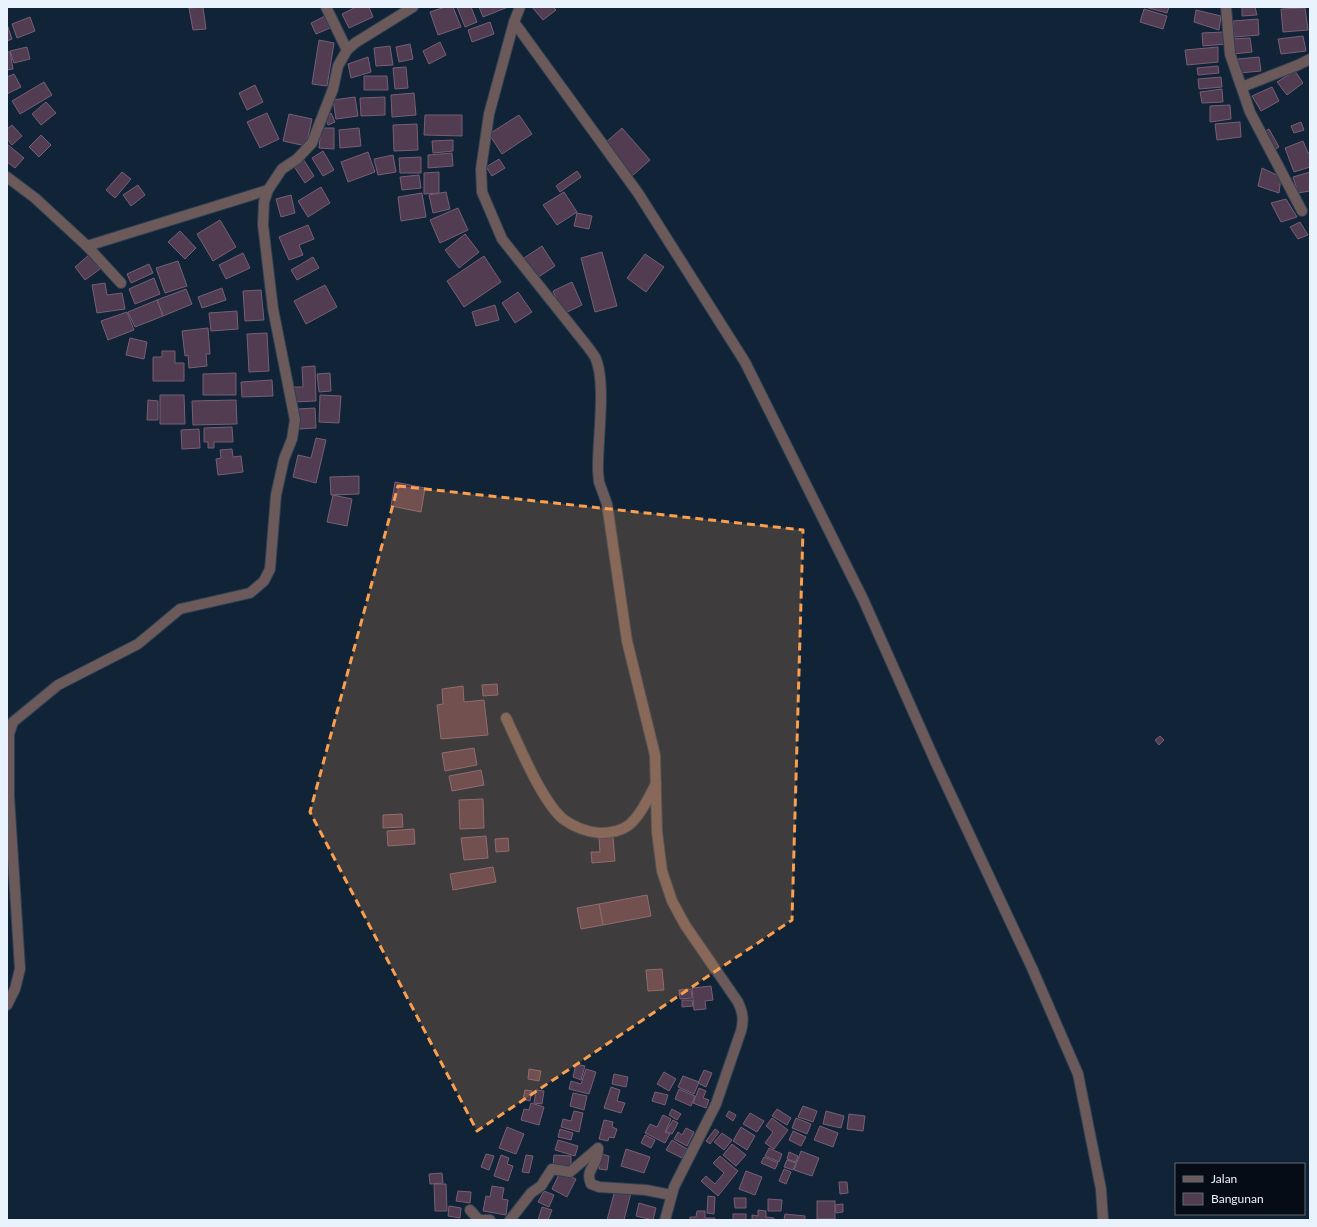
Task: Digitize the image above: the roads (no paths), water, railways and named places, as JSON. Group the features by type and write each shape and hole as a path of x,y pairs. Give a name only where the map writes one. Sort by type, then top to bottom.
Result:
{"street":[{"path":"326,7 347,50"},
{"path":"7,1005 15,989 20,969 9,796 9,734 13,722 58,685 138,644 180,609 250,593 264,581 270,569 276,495 284,459 292,439 295,420 272,310 263,225 264,202 268,190 282,169 297,159 312,143 333,89 338,66 347,50 355,43 413,7"},
{"path":"520,7 514,22 489,114 481,169 482,192 502,239 584,342 595,357 599,368 599,482 607,504 627,641 655,755 657,832 662,872 672,901 685,925 738,1002 743,1013 744,1022 716,1104 671,1195 665,1220"},
{"path":"1226,7 1230,54 1250,112 1302,211"},
{"path":"514,22 638,193 745,362 863,599 936,763 1032,968 1078,1074 1101,1189 1103,1220"},
{"path":"1242,87 1298,66 1310,58"},
{"path":"7,177 35,198 87,246 121,283"},
{"path":"87,246 268,190"},
{"path":"506,718 546,798 562,818 578,828 591,832 603,833 616,831 628,825 637,816 656,784"},
{"path":"510,1220 531,1193 541,1186 552,1169 570,1172 598,1148 596,1164 590,1170 588,1178 591,1184 599,1187 646,1190 671,1195"},
{"path":"470,1210 480,1220 490,1220"}]}
